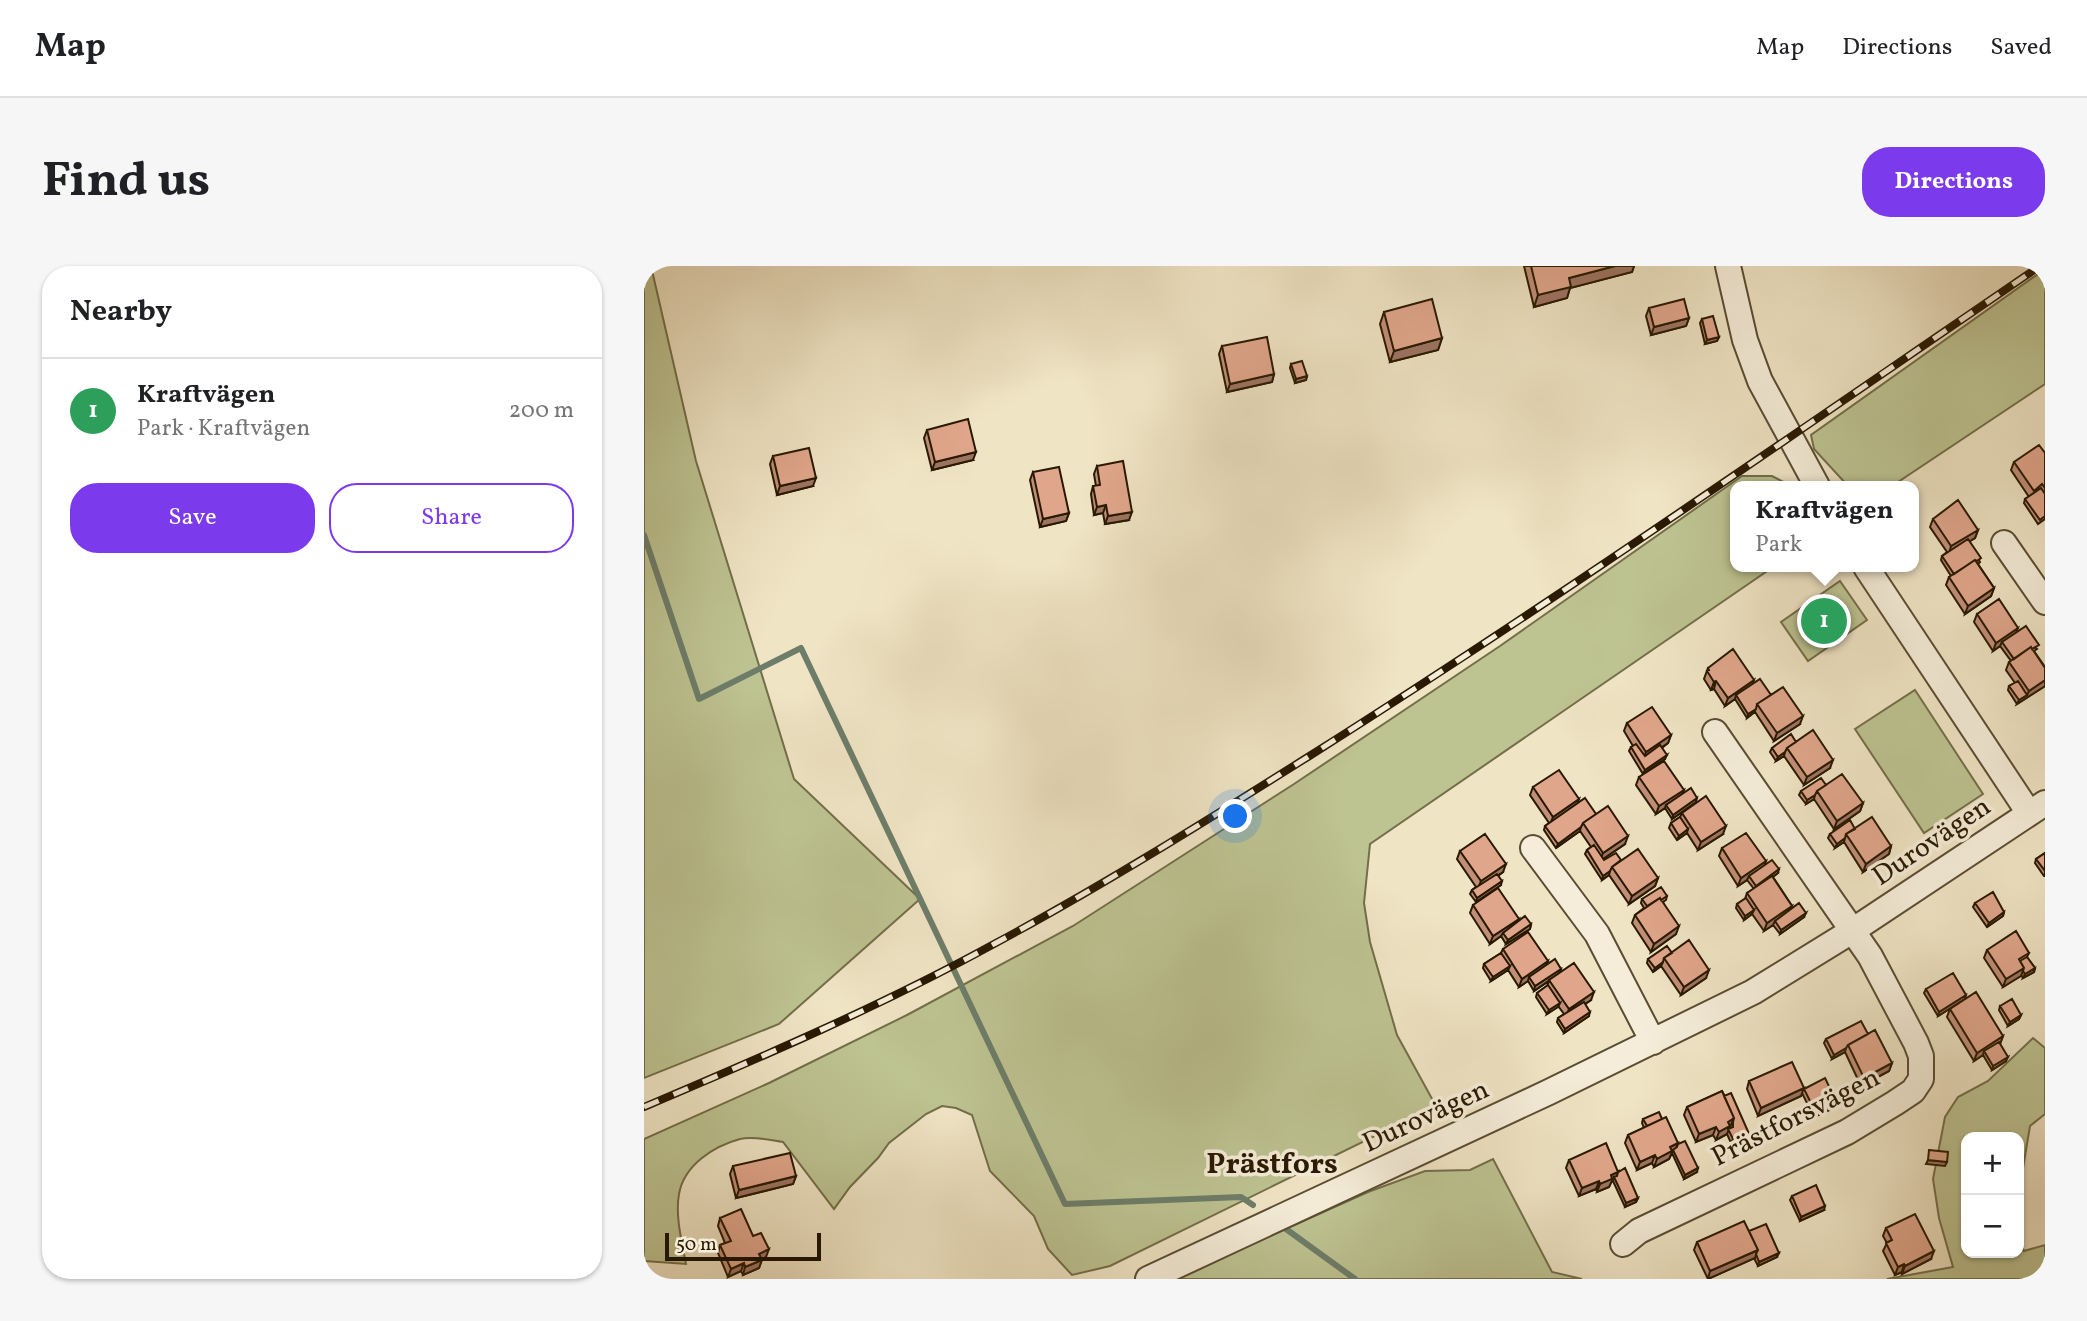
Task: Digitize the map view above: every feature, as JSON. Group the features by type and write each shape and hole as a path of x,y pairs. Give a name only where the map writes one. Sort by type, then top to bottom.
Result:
{"street":[{"path":"1728,266 1745,340 1760,381 1814,481"},
{"path":"2004,543 2045,602"},
{"path":"1870,572 2037,808"},
{"path":"1715,732 1853,931"},
{"name":"Durovägen","path":"1148,1279 1266,1226 1653,1042 1752,992 1853,931 2037,808"},
{"path":"1533,848 1597,934 1653,1042"},
{"name":"Prästforsvägen","path":"1623,1244 1639,1231 1847,1132 1913,1090 1921,1079 1922,1068 1916,1043 1853,931"}],"green space":[{"path":"644,266 651,266 696,461 794,779 920,899 779,1024 644,1078"},
{"path":"2045,269 2045,384 1900,481 1843,481 1814,449 1811,435"},
{"path":"1742,476 1772,476 1782,481 1735,481"},
{"path":"1730,484 1730,572 1766,572 1370,844 1364,903 1370,942 1397,1035 1436,1106 1110,1266 1072,1275 1048,1249 1034,1216 990,1171 972,1115 956,1108 942,1106 926,1114 889,1143 834,1209 783,1142 756,1138 740,1139 720,1146 702,1158 687,1174 682,1184 678,1211 686,1264 644,1261 644,1139 769,1083 907,1015 1073,926 1294,784 1500,646"},
{"path":"1840,581 1867,620 1808,661 1781,622"},
{"path":"1915,690 1983,794 1924,833 1855,729"},
{"path":"2033,1038 2045,1048 2045,1114 2030,1126 2024,1162 2024,1132 1961,1132 1961,1258 2024,1258 2024,1251 2045,1245 2045,1279 1887,1279 1953,1267 1939,1218 1933,1179 1945,1117 1958,1097 1988,1081"},
{"path":"1493,1159 1552,1272 1582,1279 1174,1279 1368,1192 1425,1171 1470,1170"}],"building":[{"path":"1531,266 1615,266 1569,278 1571,287 1538,295"},
{"path":"1432,299 1442,338 1394,351 1384,312"},
{"path":"1684,299 1689,318 1654,327 1649,308"},
{"path":"1713,316 1719,337 1707,340 1702,319"},
{"path":"1267,337 1274,374 1230,384 1222,346"},
{"path":"1302,361 1307,376 1296,379 1291,364"},
{"path":"968,419 976,452 935,462 927,430"},
{"path":"2039,445 2045,453 2045,488 2042,484 2034,491 2014,462"},
{"path":"809,448 816,478 780,486 773,456"},
{"path":"1123,461 1132,512 1108,516 1106,505 1097,507 1093,486 1100,485 1097,466"},
{"path":"1059,467 1069,513 1043,519 1033,472"},
{"path":"2041,488 2045,494 2045,516 2040,520 2025,499"},
{"path":"1958,500 1978,530 1951,546 1933,519"},
{"path":"1968,539 1981,558 1954,574 1942,556"},
{"path":"1975,560 1994,588 1968,606 1949,577"},
{"path":"1999,599 2018,628 1996,643 1977,614"},
{"path":"2026,626 2039,645 2032,649 2031,647 2014,659 2002,642"},
{"path":"2031,647 2045,668 2045,680 2029,691 2009,662"},
{"path":"1733,649 1754,680 1728,698 1707,671"},
{"path":"1760,679 1771,695 1748,714 1736,695"},
{"path":"2018,681 2027,695 2019,700 2009,686"},
{"path":"1783,687 1803,716 1777,733 1757,704"},
{"path":"1652,707 1671,735 1646,752 1627,723"},
{"path":"1813,730 1833,760 1807,777 1787,748"},
{"path":"1791,734 1796,742 1778,757 1772,748"},
{"path":"1636,744 1645,756 1660,745 1667,755 1645,770 1631,747"},
{"path":"1664,761 1684,790 1659,806 1639,777"},
{"path":"1559,770 1579,799 1553,817 1533,787"},
{"path":"1842,774 1863,803 1837,821 1817,791"},
{"path":"1821,778 1826,785 1807,800 1801,791"},
{"path":"1691,788 1697,798 1673,815 1666,805"},
{"path":"1706,796 1726,826 1701,842 1682,813"},
{"path":"1585,798 1596,814 1558,844 1545,826"},
{"path":"1608,806 1628,836 1603,853 1583,823"},
{"path":"1680,817 1688,829 1679,836 1671,823"},
{"path":"1872,817 1891,846 1866,864 1846,834"},
{"path":"1850,820 1855,829 1837,844 1830,834"},
{"path":"1746,833 1766,861 1741,878 1722,848"},
{"path":"1485,834 1506,864 1481,881 1460,851"},
{"path":"1594,845 1604,860 1616,853 1621,860 1603,876 1587,850"},
{"path":"1638,849 1658,878 1632,896 1612,867"},
{"path":"2045,853 2045,871 2036,859"},
{"path":"1772,860 1779,869 1756,886 1749,876"},
{"path":"1497,874 1502,881 1477,898 1472,890"},
{"path":"1772,876 1792,906 1767,923 1747,893"},
{"path":"1661,887 1667,896 1647,906 1642,899"},
{"path":"1498,888 1519,919 1493,936 1473,905"},
{"path":"1993,892 2004,912 1989,923 1975,903"},
{"path":"1660,898 1679,926 1654,944 1635,915"},
{"path":"1746,898 1754,910 1745,916 1737,904"},
{"path":"1799,903 1806,913 1781,930 1775,921"},
{"path":"1525,916 1531,924 1508,940 1503,933"},
{"path":"2016,931 2029,953 2019,959 2024,968 2006,979 1987,950"},
{"path":"1528,932 1548,961 1522,979 1503,949"},
{"path":"1689,940 1709,970 1684,987 1664,958"},
{"path":"1667,946 1672,953 1655,968 1648,959"},
{"path":"1501,953 1510,966 1493,977 1484,964"},
{"path":"2027,957 2035,968 2025,974 2020,961"},
{"path":"1555,959 1561,969 1535,986 1529,977"},
{"path":"1574,963 1594,992 1569,1009 1549,980"},
{"path":"1953,973 1966,995 1939,1012 1926,989"},
{"path":"1548,985 1560,1003 1549,1010 1537,993"},
{"path":"1976,992 2003,1036 1977,1053 1950,1009"},
{"path":"2012,999 2021,1015 2010,1022 2000,1006"},
{"path":"1584,1002 1590,1012 1565,1029 1558,1018"},
{"path":"1861,1021 1868,1034 1834,1055 1826,1039"},
{"path":"1875,1030 1892,1063 1864,1078 1848,1045"},
{"path":"1999,1042 2008,1057 1993,1066 1984,1051"},
{"path":"1792,1062 1804,1088 1761,1108 1749,1081"},
{"path":"1825,1078 1837,1103 1816,1113 1804,1089"},
{"path":"1722,1091 1734,1118 1728,1122 1730,1126 1719,1132 1716,1127 1699,1134 1687,1107"},
{"path":"1731,1093 1754,1145 1743,1149 1739,1138 1733,1139 1728,1129 1733,1127 1734,1118 1724,1096"},
{"path":"1659,1112 1662,1119 1647,1126 1643,1119"},
{"path":"1666,1117 1678,1143 1670,1147 1672,1151 1657,1159 1655,1155 1640,1162 1628,1135"},
{"path":"1685,1141 1698,1168 1685,1175 1673,1150"},
{"path":"1606,1143 1618,1172 1611,1175 1612,1179 1582,1188 1569,1160"},
{"path":"1929,1150 1948,1152 1947,1162 1928,1160"},
{"path":"790,1153 796,1176 739,1190 733,1166"},
{"path":"1625,1168 1638,1198 1626,1203 1614,1177"},
{"path":"1816,1185 1825,1206 1801,1217 1792,1196"},
{"path":"741,1209 753,1236 761,1233 769,1249 759,1254 762,1260 745,1267 744,1263 731,1269 720,1245 731,1241 720,1218"},
{"path":"1915,1214 1934,1251 1898,1267 1886,1243 1892,1240 1886,1228"},
{"path":"1744,1221 1758,1250 1710,1271 1697,1242"},
{"path":"1766,1224 1779,1253 1759,1262 1756,1254 1758,1250 1749,1231"}],"waterway":[{"path":"644,535 699,699 801,648 1065,1204 1241,1197 1253,1205"},
{"path":"1286,1229 1355,1279"}],"railway":[{"path":"644,1107 777,1050 908,989 1034,922 1154,852 1495,636 2040,266"}],"place":[{"name":"Kraftvägen","path":"1824,621"}],"district":[{"name":"Prästfors","path":"1272,1165"}]}
